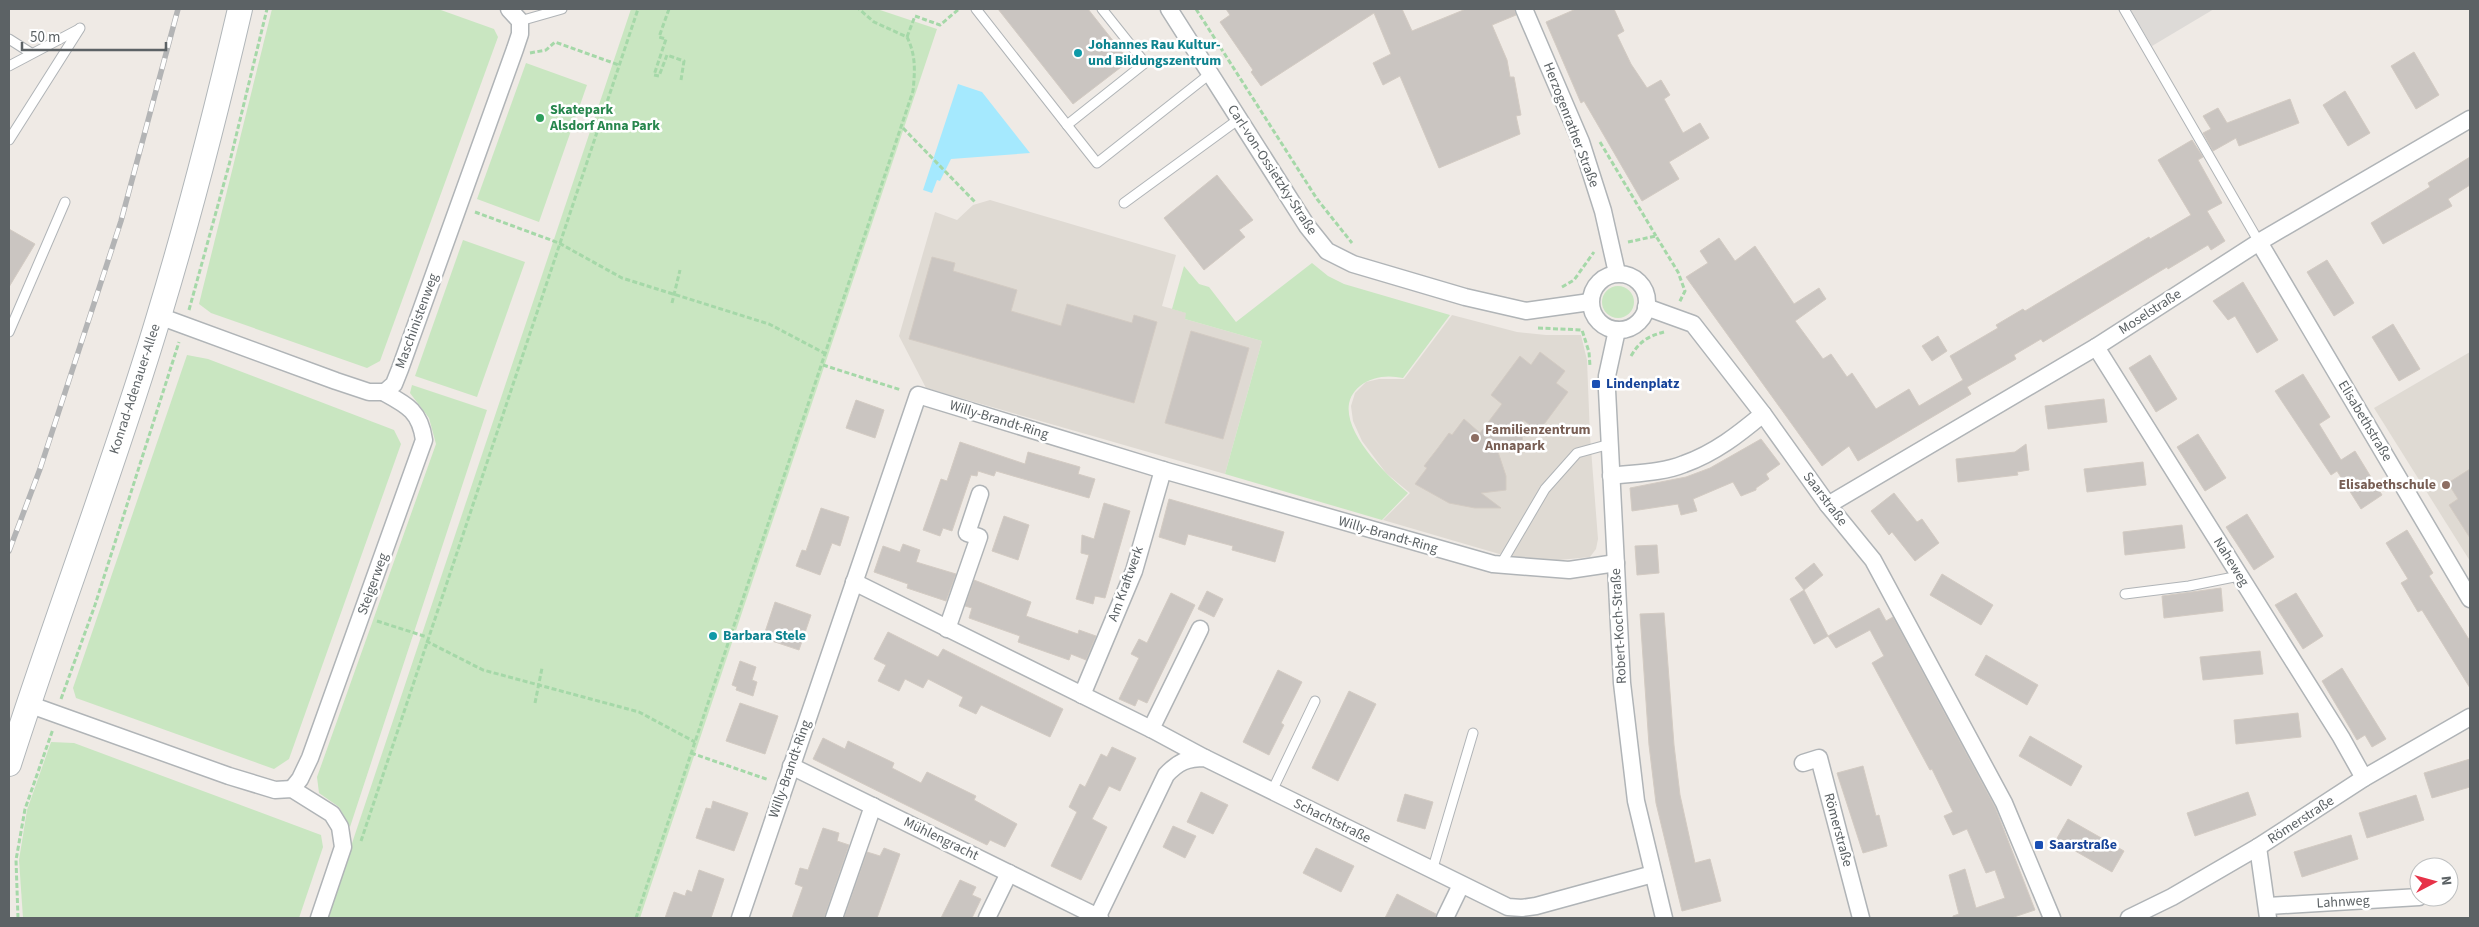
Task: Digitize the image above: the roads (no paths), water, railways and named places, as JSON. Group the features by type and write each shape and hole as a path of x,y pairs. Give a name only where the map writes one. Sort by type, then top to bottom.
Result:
{"street":[{"name":"Konrad-Adenauer-Allee","path":"9,764 96,509 159,316 209,138 240,9"},
{"name":"Carl-von-Ossietzky-Straße","path":"1168,9 1211,73 1307,226 1327,251 1352,264 1465,297 1526,311 1590,302"},
{"name":"Herzogenrather Straße","path":"1524,9 1581,142 1603,211 1617,273"},
{"name":"Maschinistenweg","path":"384,392 394,384 400,369 515,49 520,34 514,15"},
{"name":"Moselstraße","path":"1828,505 2096,347 2259,242 2470,119"},
{"name":"Elisabethstraße","path":"2259,242 2470,599"},
{"path":"1617,273 1629,276 1640,283 1646,294 1646,307 1641,320 1630,328 1617,330 1604,326 1594,316 1590,302 1594,288 1604,278 1617,273"},
{"name":"Saarstraße","path":"1646,307 1673,315 1693,324 1763,414 1828,505 1873,560 2004,803 2052,918"},
{"path":"159,316 336,382 369,392 384,392"},
{"name":"Robert-Koch-Straße","path":"1617,330 1606,390 1622,683 1636,800 1664,918"},
{"name":"Naheweg","path":"2096,347 2364,778"},
{"name":"Steigerweg","path":"292,789 300,779 310,758 418,462 424,440 422,425 414,412 384,392"},
{"name":"Willy-Brandt-Ring","path":"740,918 918,395 1163,470 1451,553 1501,564 1569,570 1616,563"},
{"path":"1611,476 1649,472 1684,465 1725,445 1763,414"},
{"name":"Am Kraftwerk","path":"1082,695 1134,571 1163,470"},
{"path":"947,629 979,537 967,533 980,494"},
{"path":"854,582 1151,728 1205,758"},
{"path":"1151,728 1200,629"},
{"path":"28,704 230,776 275,790 292,789 332,814 340,827 343,847 319,918"},
{"name":"Römerstraße","path":"2129,918 2172,897 2258,847 2364,778 2470,717"},
{"path":"1098,918 1166,775 1178,763 1192,758 1205,758"},
{"name":"Schachtstraße","path":"1205,758 1508,907 1522,908 1653,874"},
{"name":"Römerstraße","path":"1803,763 1819,758 1861,918"},
{"name":"Mühlengracht","path":"791,766 1098,918"},
{"path":"834,918 873,806"},
{"name":"Lahnweg","path":"2258,847 2268,912 2409,898"},
{"path":"987,918 1009,873"},
{"path":"1445,918 1461,885"}],"lane":[{"path":"514,15 562,9"},
{"path":"976,9 1097,163 1211,73"},
{"path":"1067,125 1145,64 1102,9"},
{"path":"2124,9 2259,242"},
{"path":"9,66 80,28 9,140"},
{"path":"9,39 31,53"},
{"path":"1124,203 1239,119"},
{"path":"9,332 65,202"},
{"path":"1501,564 1545,490 1577,453 1610,444"},
{"path":"2125,594 2189,586 2239,576"},
{"path":"1272,791 1314,701"},
{"path":"1432,871 1473,733"}],"water":[{"path":"958,84 982,92 1030,153 951,159 940,181 937,180 932,193 923,190"}],"railway":[{"path":"9,551 40,469 121,221 178,9"}],"place":[{"name":"Johannes Rau Kultur- und Bildungszentrum","path":"1078,53"},
{"name":"Skatepark Alsdorf Anna Park","path":"540,118"},
{"name":"Lindenplatz","path":"1596,384"},
{"name":"Familienzentrum Annapark","path":"1475,438"},
{"name":"Elisabethschule","path":"2446,485"},
{"name":"Barbara Stele","path":"713,636"},
{"name":"Saarstraße","path":"2039,845"}]}
